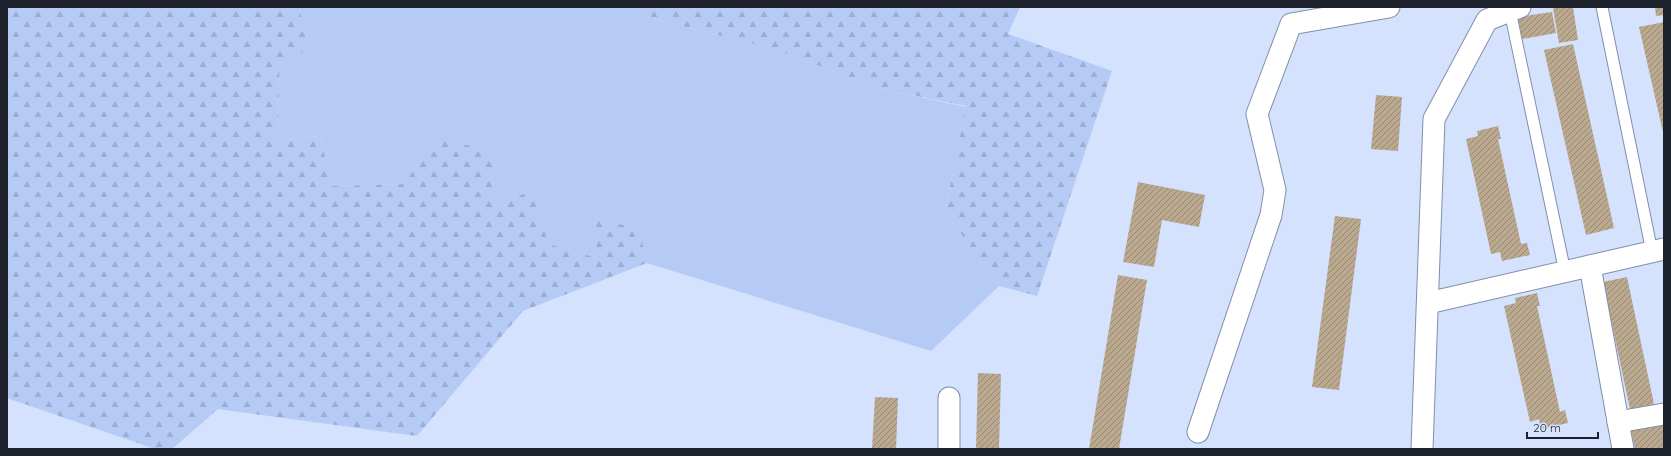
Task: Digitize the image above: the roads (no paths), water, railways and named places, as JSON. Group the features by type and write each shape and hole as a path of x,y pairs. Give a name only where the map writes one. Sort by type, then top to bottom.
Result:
{"street":[{"path":"1198,432 1271,215 1275,190 1257,114 1290,24 1389,7"},
{"path":"1422,449 1434,119 1487,20 1513,8"},
{"path":"1428,303 1658,250"},
{"path":"1590,266 1623,449"},
{"path":"949,398 949,449"},
{"path":"1618,422 1664,414"}],"lane":[{"path":"1602,7 1658,250"},
{"path":"1513,8 1565,272"}]}
